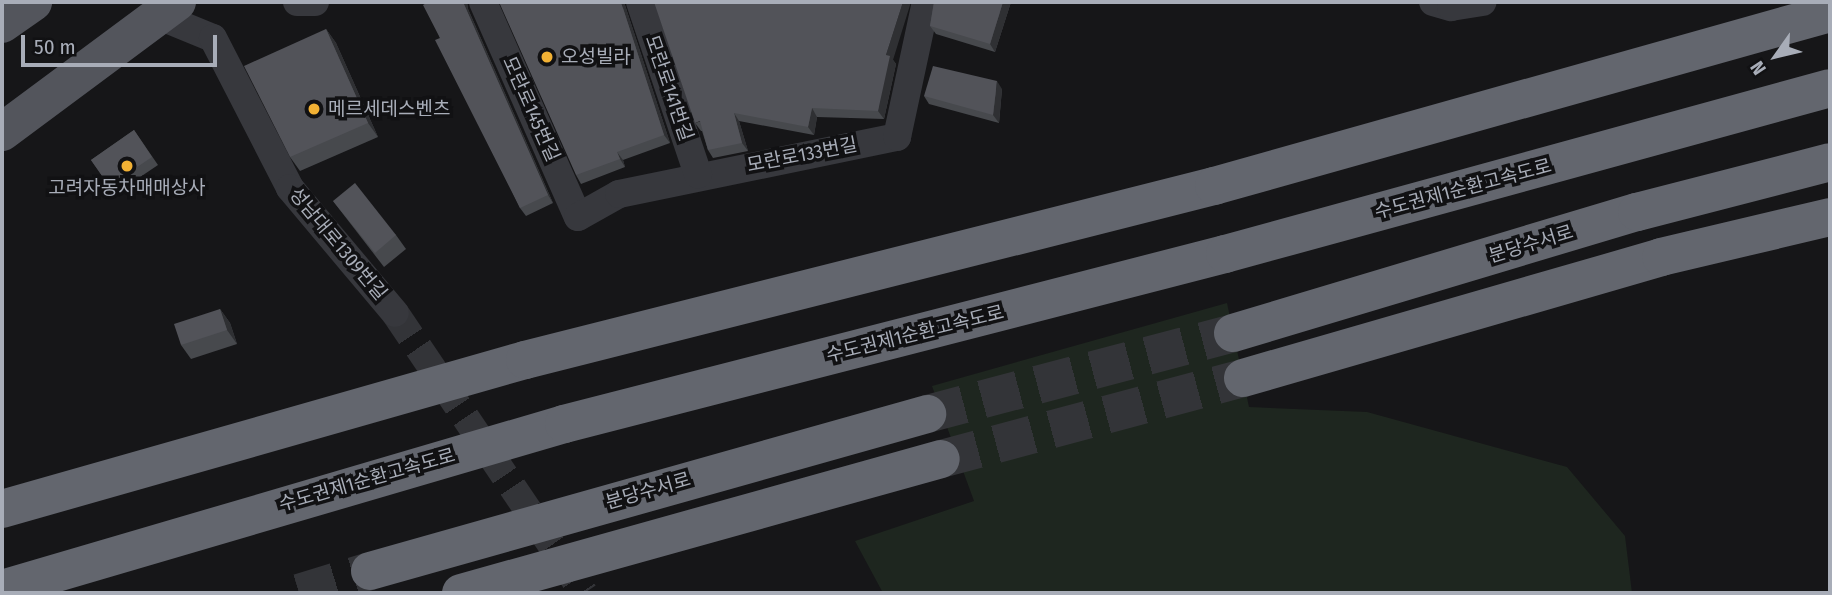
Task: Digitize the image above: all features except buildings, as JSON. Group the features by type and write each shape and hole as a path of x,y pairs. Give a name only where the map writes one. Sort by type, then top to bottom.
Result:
{"highway":[{"path":"2,509 525,360 1214,186 1830,13"},
{"name":"수도권제1순환고속도로","path":"2,589 564,424 1225,254 1830,88"},
{"name":"분당수서로","path":"1233,333 1637,212 1830,162"},
{"path":"1243,378 1661,257 1830,217"},
{"name":"분당수서로","path":"370,571 927,414"},
{"path":"461,593 941,459"}],"main road":[{"path":"2,24 33,2"},
{"path":"2,132 168,9"}],"street":[{"path":"297,2 315,2"},
{"name":"모란로145번길","path":"483,2 578,217"},
{"name":"모란로141번길","path":"640,2 698,174"},
{"name":"모란로133번길","path":"578,217 619,194 698,174 897,137 926,2"},
{"path":"1433,2 1451,7 1483,2"},
{"name":"성남대로1309번길","path":"168,9 213,38 290,188 395,313"}],"shaded area":[{"path":"1227,303 1249,407 1367,412 1567,467 1625,536 1632,593 883,593 855,541 974,501 932,386"}],"tunnel":[{"path":"395,313 584,593"},
{"path":"927,414 1233,333"},
{"path":"941,459 1243,378"},
{"path":"299,593 370,571"}],"place":[{"name":"오성빌라","path":"547,57"},
{"name":"메르세데스벤츠","path":"314,109"},
{"name":"고려자동차매매상사","path":"127,166"}]}
